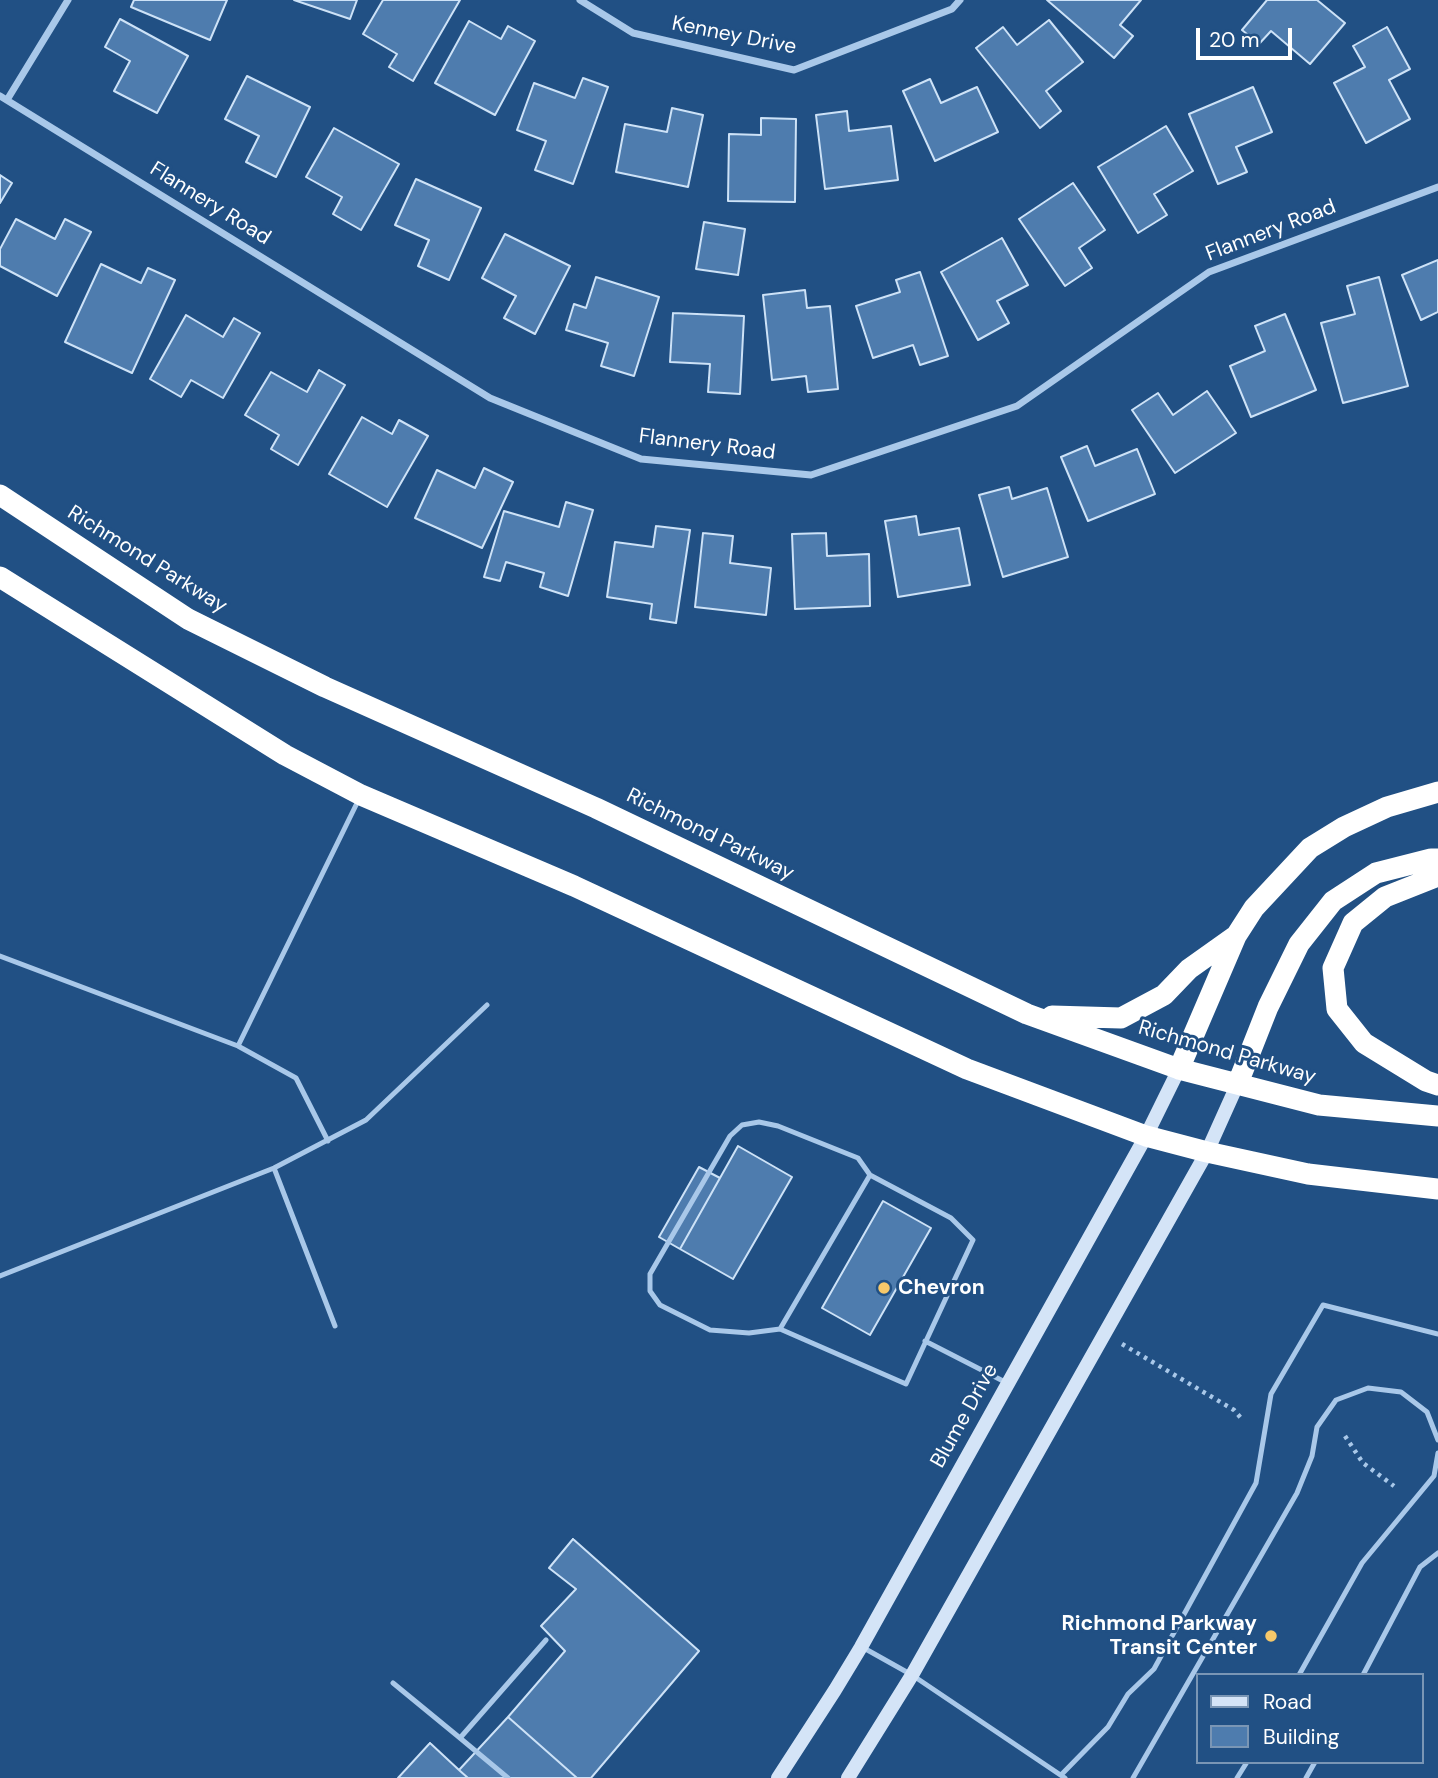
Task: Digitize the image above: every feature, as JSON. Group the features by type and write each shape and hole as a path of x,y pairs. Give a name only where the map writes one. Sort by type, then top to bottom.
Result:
{"highway":[{"name":"Richmond Parkway","path":"0,495 188,619 325,687 596,808 1027,1014 1179,1069 1319,1105 1438,1116"},
{"path":"0,577 285,754 361,795 574,886 967,1069 1146,1136 1207,1152 1308,1174 1438,1189"},
{"path":"1179,1069 1236,936 1254,908 1310,848 1344,827 1387,807 1438,792"},
{"path":"1238,1083 1268,1007 1299,944 1333,901 1376,873 1438,859"},
{"path":"1438,876 1385,897 1353,923 1333,968 1337,1009 1364,1043 1426,1081 1438,1085"},
{"path":"1027,1014 1121,1018 1164,995 1189,969 1236,936"}],"street":[{"path":"4,98 68,0"},
{"name":"Kenney Drive","path":"580,0 633,33 794,70 952,9 960,0"},
{"name":"Flannery Road","path":"4,98 490,398 641,459 811,475 1017,406 1209,272 1438,187"},
{"name":"Blume Drive","path":"778,1778 861,1647 1146,1136 1179,1069"},
{"path":"848,1778 912,1675 1207,1152 1238,1083"}],"lane":[{"path":"238,1046 361,795"},
{"path":"0,957 238,1046 296,1079 328,1141"},
{"path":"0,1276 274,1168 366,1120 487,1005"},
{"path":"759,1122 778,1126 858,1158 870,1175 951,1218 973,1240 906,1384 780,1329 749,1333 710,1330 660,1305 650,1291 650,1274 730,1136 742,1125 759,1122"},
{"path":"274,1168 335,1326"},
{"path":"780,1329 870,1175"},
{"path":"861,1647 912,1675 1063,1776 1108,1727 1128,1694 1154,1669 1256,1483 1271,1394 1324,1305 1438,1334"},
{"path":"925,1341 1007,1383"},
{"path":"1133,1778 1297,1493 1312,1456 1317,1427 1336,1400 1368,1388 1401,1392 1427,1412 1438,1440"},
{"path":"1299,1673 1362,1563 1434,1476 1438,1453"},
{"path":"1364,1673 1420,1567 1438,1552"},
{"path":"460,1738 546,1640"},
{"path":"393,1683 508,1778"}],"path":[{"path":"1103,1333 1234,1410 1241,1418"},
{"path":"1345,1436 1363,1464 1394,1486"}],"building":[{"path":"134,0 227,0 210,40 131,7"},
{"path":"294,0 357,0 350,19"},
{"path":"383,0 460,0 413,81 389,67 397,54 363,34"},
{"path":"1047,0 1141,0 1120,25 1133,36 1114,58"},
{"path":"1267,0 1317,0 1345,23 1310,64 1271,31 1259,44 1242,30"},
{"path":"120,19 188,56 157,113 114,91 130,61 105,47"},
{"path":"1049,20 1083,62 1046,91 1061,111 1040,128 976,48 1003,27 1017,45"},
{"path":"469,21 501,39 508,26 535,41 495,115 435,83"},
{"path":"1387,27 1410,69 1389,80 1410,119 1366,143 1334,83 1365,67 1353,46"},
{"path":"247,76 310,107 276,177 246,162 259,136 225,119"},
{"path":"583,78 608,87 573,184 535,170 546,141 517,130 534,83 575,98"},
{"path":"930,79 941,103 977,87 998,132 935,161 903,91"},
{"path":"1253,87 1272,132 1236,147 1247,172 1218,184 1189,114"},
{"path":"672,108 703,115 688,187 616,172 625,124 667,132"},
{"path":"847,111 849,131 891,126 898,180 825,189 816,115"},
{"path":"761,118 796,119 795,202 728,201 729,134 761,135"},
{"path":"1166,126 1193,171 1154,194 1167,215 1138,233 1098,167"},
{"path":"334,128 399,164 361,230 333,214 342,197 306,177"},
{"path":"0,175 12,183 0,203"},
{"path":"416,179 481,208 449,280 418,266 429,240 395,225"},
{"path":"1073,183 1105,230 1079,248 1092,268 1065,286 1019,219"},
{"path":"16,219 55,239 65,219 91,232 57,296 0,266 0,249"},
{"path":"704,222 745,229 738,275 696,269"},
{"path":"505,234 570,266 535,334 504,318 516,296 482,278"},
{"path":"1002,238 1028,285 997,301 1009,323 978,340 941,272"},
{"path":"1438,260 1438,312 1421,320 1402,275"},
{"path":"101,264 141,283 148,268 175,280 132,373 65,342"},
{"path":"920,272 948,356 920,365 913,345 873,358 856,306 900,292 896,280"},
{"path":"596,277 659,297 634,376 601,366 608,343 566,330 574,304 586,308"},
{"path":"1379,277 1408,386 1343,403 1321,323 1355,314 1347,286"},
{"path":"805,290 807,308 830,306 838,389 808,392 806,376 772,380 763,295"},
{"path":"673,313 744,316 740,394 708,392 710,364 670,362"},
{"path":"1285,314 1316,390 1251,417 1230,366 1265,351 1255,326"},
{"path":"186,315 223,337 234,318 260,333 223,398 191,380 181,397 150,379"},
{"path":"319,370 345,385 298,465 271,449 279,435 245,415 271,372 307,392"},
{"path":"1207,391 1236,433 1175,473 1132,410 1158,393 1173,415"},
{"path":"362,417 392,434 399,420 428,436 387,507 329,474"},
{"path":"1087,446 1095,466 1137,449 1155,494 1088,521 1061,457"},
{"path":"484,468 513,482 482,548 415,518 437,470 475,488"},
{"path":"1009,487 1012,499 1047,488 1068,557 1003,577 979,495"},
{"path":"566,502 593,510 568,596 540,587 544,573 506,562 500,581 484,577 504,511 559,527"},
{"path":"916,516 919,535 959,528 970,585 898,597 885,521"},
{"path":"656,526 690,530 676,623 650,619 652,604 607,597 615,542 653,547"},
{"path":"703,533 733,536 730,563 771,568 766,615 695,607"},
{"path":"826,533 827,556 869,554 870,606 795,609 792,534"},
{"path":"738,1146 792,1177 733,1279 680,1249"},
{"path":"699,1167 720,1178 680,1249 659,1237"},
{"path":"883,1201 931,1228 870,1335 822,1308"},
{"path":"573,1539 699,1651 591,1778 577,1778 508,1717 565,1651 541,1626 576,1589 549,1568"},
{"path":"508,1717 577,1778 468,1778 459,1770"},
{"path":"430,1743 459,1770 468,1778 398,1778"}],"place":[{"name":"Chevron","path":"884,1288"},
{"name":"Richmond Parkway Transit Center","path":"1271,1636"}]}
